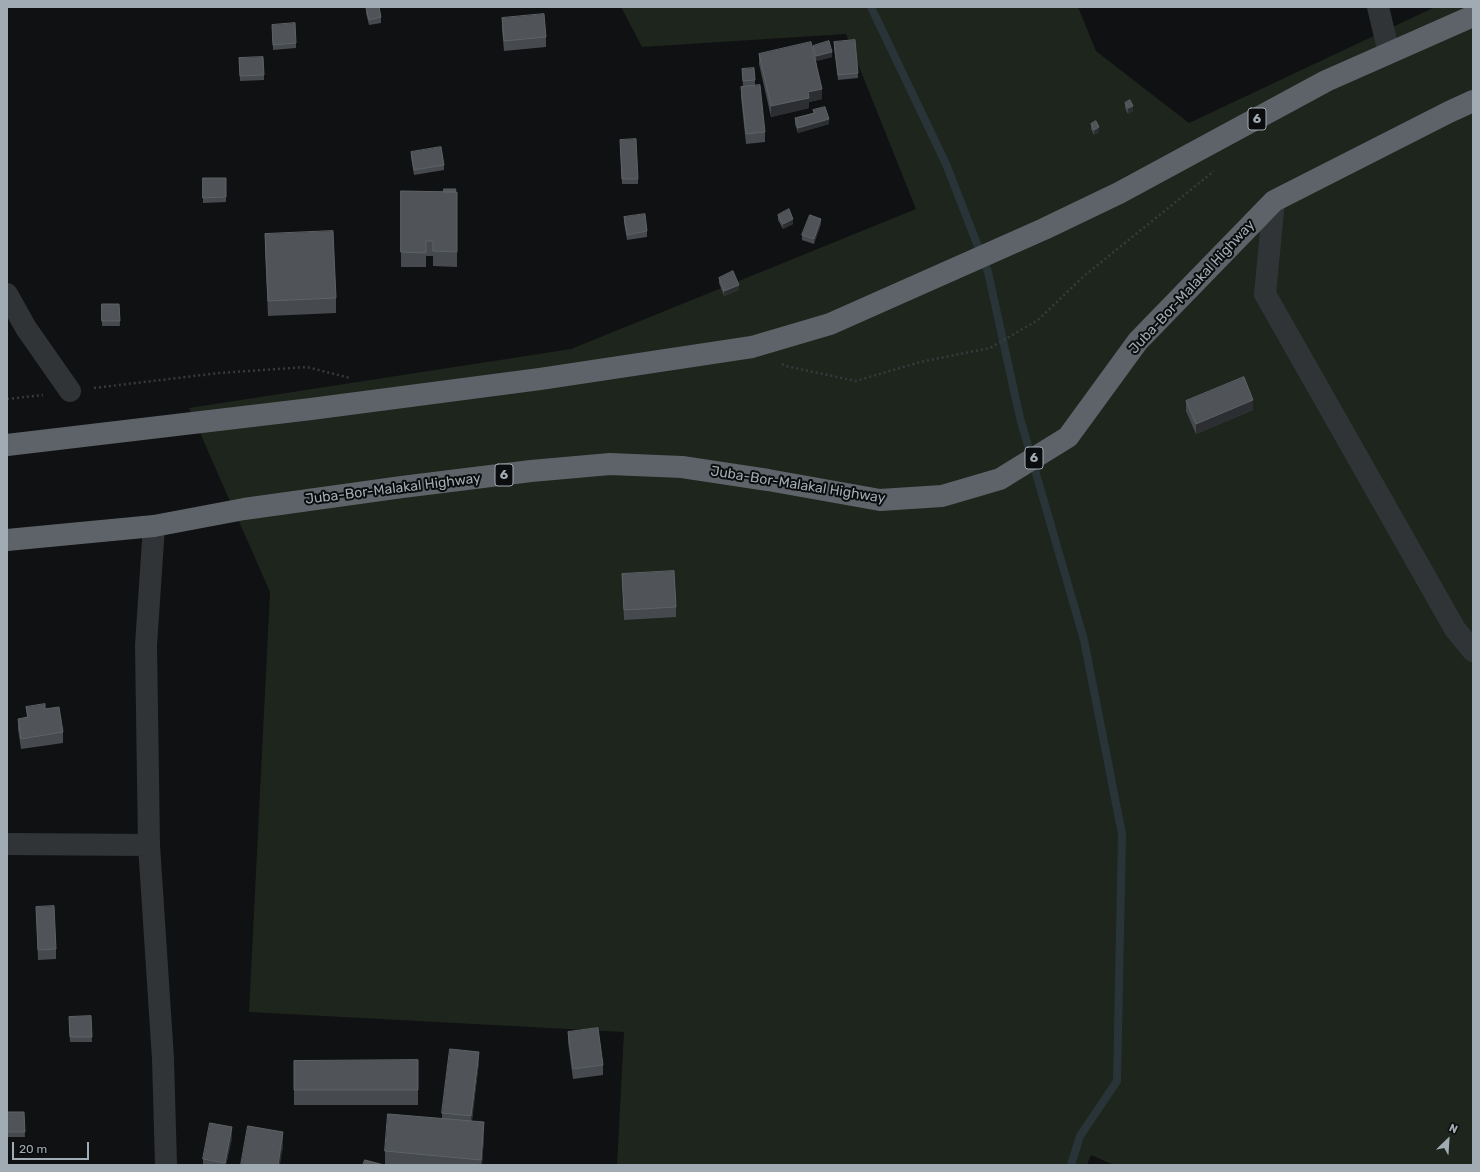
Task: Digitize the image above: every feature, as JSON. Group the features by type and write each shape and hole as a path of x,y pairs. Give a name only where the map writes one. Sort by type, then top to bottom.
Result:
{"highway":[{"name":"6","path":"7,444 348,404 540,379 752,347 830,324 1044,229 1119,193 1326,81 1473,16"},
{"name":"Juba-Bor-Malakal Highway","path":"7,540 154,526 244,509 380,490 610,464 682,467 768,480 880,500 942,496 1000,479 1068,437 1138,341 1274,201 1473,101"}],"street":[{"path":"1378,7 1389,53"},
{"path":"1274,201 1265,294 1455,629 1473,650"},
{"path":"7,294 26,328 70,391"},
{"path":"154,526 146,645 149,844 163,1058 166,1165"},
{"path":"7,844 149,844"}],"path":[{"path":"752,347 785,366 856,381 920,362 990,348 1038,320 1084,276 1220,166"},
{"path":"7,399 218,373 307,367 352,379"}],"shaded area":[{"path":"621,7 1078,7 1096,51 1189,123 1435,7 1473,7 1473,1165 1114,1165 1091,1155 1087,1165 617,1165 624,1032 249,1012 270,592 189,408 571,349 916,209 846,34 642,47"}],"building":[{"path":"379,7 381,17 369,20 366,8"},
{"path":"544,14 546,37 504,41 502,18"},
{"path":"295,23 296,43 273,45 272,25"},
{"path":"855,40 858,73 838,75 834,42"},
{"path":"829,41 832,52 816,56 813,46"},
{"path":"811,42 822,89 808,92 809,98 771,106 759,54"},
{"path":"263,57 264,75 240,76 239,58"},
{"path":"754,68 755,80 743,81 742,69"},
{"path":"760,85 765,132 746,134 741,87"},
{"path":"1130,100 1133,106 1128,108 1125,103"},
{"path":"825,107 829,119 798,128 795,118 815,113 813,110"},
{"path":"1096,121 1099,127 1094,130 1091,124"},
{"path":"636,139 638,179 622,179 620,140"},
{"path":"441,147 444,165 414,170 411,152"},
{"path":"203,178 226,178 226,197 203,198"},
{"path":"444,189 456,189 455,192 444,192"},
{"path":"401,191 457,192 457,252 433,251 433,241 426,241 426,253 401,252"},
{"path":"789,209 793,219 783,224 778,215"},
{"path":"645,214 647,231 627,235 624,217"},
{"path":"810,215 821,219 814,239 802,235"},
{"path":"333,231 336,298 268,301 265,234"},
{"path":"733,271 739,285 724,291 719,278"},
{"path":"102,304 119,304 120,321 102,321"},
{"path":"1244,377 1253,400 1196,424 1186,401"},
{"path":"674,571 676,607 624,610 622,574"},
{"path":"45,704 45,709 59,707 63,732 21,739 18,719 28,717 26,707"},
{"path":"54,906 56,949 38,950 36,907"},
{"path":"91,1016 92,1037 70,1037 69,1017"},
{"path":"598,1028 603,1065 573,1069 568,1032"},
{"path":"450,1049 479,1052 471,1116 442,1113"},
{"path":"418,1060 418,1090 294,1090 294,1061"},
{"path":"7,1112 24,1112 25,1132 7,1132"},
{"path":"388,1114 484,1122 481,1160 385,1151"},
{"path":"210,1123 232,1127 225,1163 203,1159"},
{"path":"248,1126 283,1132 278,1165 241,1165"},
{"path":"365,1160 384,1165 363,1165"}],"waterway":[{"path":"871,7 946,164 988,272 1020,418 1084,640 1122,834 1117,1081 1080,1136 1071,1165"}]}
